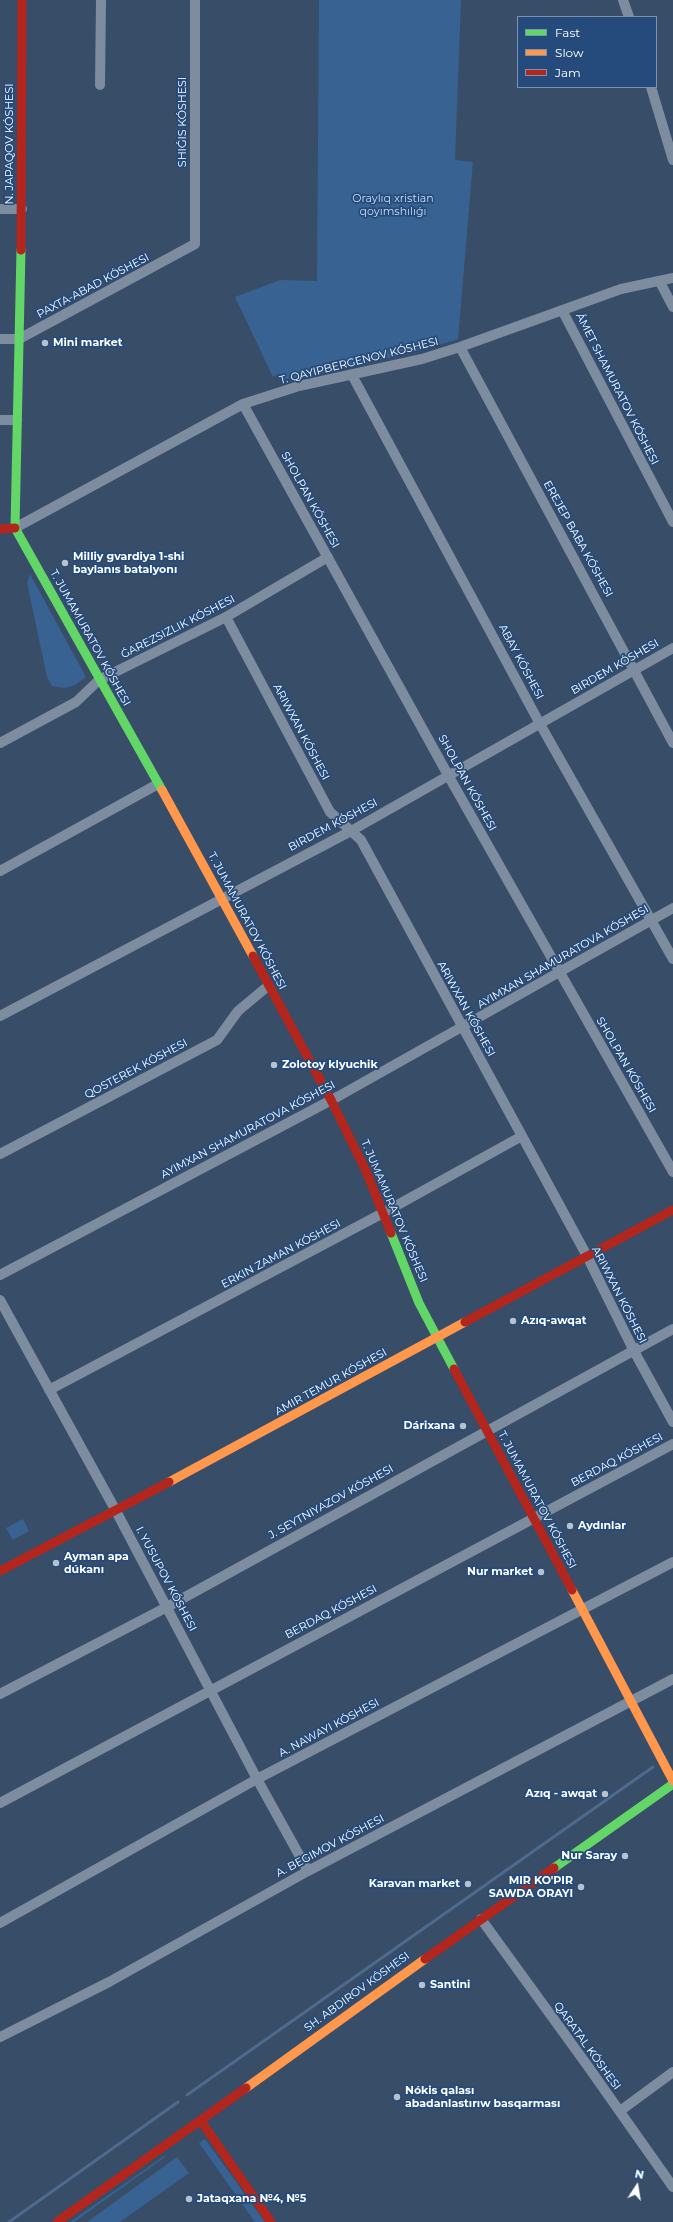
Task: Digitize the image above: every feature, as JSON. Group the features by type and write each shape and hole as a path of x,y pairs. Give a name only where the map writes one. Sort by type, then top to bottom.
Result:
{"main road":[{"name":"N. JAPAQOV KÓSHESI","path":"16,528 22,209 22,0"},
{"path":"0,529 16,528"},
{"name":"T. JUMAMURATOV KÓSHESI","path":"16,528 99,680 222,898 268,986 331,1100 366,1171 419,1303 673,1782"},
{"name":"AMIR TEMUR KÓSHESI","path":"0,1571 116,1511 673,1210"},
{"name":"SH. ABDIROV KÓSHESI","path":"57,2222 673,1782"},
{"path":"200,2121 271,2222"}],"street":[{"path":"100,85 101,0"},
{"name":"PAXTA-ABAD KÓSHESI","path":"0,339 19,339 195,244 195,0"},
{"path":"623,0 629,16"},
{"path":"651,88 673,160"},
{"path":"0,209 22,209"},
{"path":"16,528 244,404 299,386 414,361 460,348 562,310 622,290 673,278"},
{"path":"660,282 673,307"},
{"name":"ÁMET SHAMURATOV KÓSHESI","path":"562,310 673,522"},
{"name":"EREJEP BABA KÓSHESI","path":"460,348 673,743"},
{"name":"ABAY KÓSHESI","path":"352,375 540,724 673,959"},
{"name":"SHOLPAN KÓSHESI","path":"244,404 448,775 673,1172"},
{"path":"0,420 17,420"},
{"name":"ǴAREZSIZLIK KÓSHESI","path":"0,744 76,702 99,680 226,617 328,557"},
{"path":"226,617 330,812 361,840 587,1256 634,1351 673,1422"},
{"name":"BIRDEM KÓSHESI","path":"0,1016 351,831 673,648"},
{"path":"0,871 158,784"},
{"path":"0,1276 331,1100 462,1028 559,971 673,908"},
{"name":"QOSTEREK KÓSHESI","path":"0,1154 217,1040 238,1011 268,986"},
{"name":"ERKIN ZAMAN KÓSHESI","path":"49,1390 383,1213 522,1136"},
{"name":"I. YUSUPOV KÓSHESI","path":"0,1300 116,1511 257,1779 308,1871"},
{"name":"J. SEYTNIYAZOV KÓSHESI","path":"0,1694 166,1607 486,1430 673,1329"},
{"name":"BERDAQ KÓSHESI","path":"0,1803 211,1689 673,1444"},
{"path":"0,1923 257,1779 673,1562"},
{"name":"A. BEGIMOV KÓSHESI","path":"0,2037 109,1982 308,1871 673,1679"},
{"name":"QARATAL KÓSHESI","path":"480,1919 620,2111 673,2187"},
{"path":"620,2111 673,2072"}],"green space":[{"name":"Oraylıq xristian qoyımshılıǵı","path":"319,0 461,0 455,160 473,162 458,339 422,350 324,373 282,380 280,373 273,377 235,297 280,280 317,281"},
{"path":"30,574 86,677 75,685 65,688 52,686 47,677 27,583"},
{"path":"23,1519 29,1531 13,1540 6,1528"},
{"path":"205,2139 265,2222 255,2222 199,2143"},
{"path":"164,2156 165,2157 74,2222 70,2222"},
{"path":"177,2157 189,2173 120,2222 87,2222"}],"waterway":[{"path":"187,2095 653,1767"},
{"path":"9,2222 178,2102"}],"traffic: fast":[{"path":"15,528 21,250"},
{"path":"15,528 162,790"},
{"path":"391,1233 419,1303 454,1369"},
{"path":"554,1868 673,1784"}],"traffic: slow":[{"path":"162,790 253,956"},
{"path":"169,1482 465,1322"},
{"path":"572,1590 673,1781"},
{"path":"246,2088 425,1959"}],"traffic: jam":[{"path":"21,250 22,0"},
{"path":"0,529 15,528"},
{"path":"253,956 331,1100 366,1171 391,1233"},
{"path":"465,1322 673,1210"},
{"path":"454,1369 572,1590"},
{"path":"0,1571 169,1482"},
{"path":"425,1959 554,1868"},
{"path":"57,2222 246,2088"},
{"path":"201,2121 271,2222"}],"place":[{"name":"Mini market","path":"45,343"},
{"name":"Milliy gvardiya 1-shi baylanıs batalyonı","path":"65,563"},
{"name":"Zolotoy klyuchik","path":"274,1065"},
{"name":"Azıq-awqat","path":"513,1321"},
{"name":"Dárixana","path":"463,1426"},
{"name":"Aydınlar","path":"570,1526"},
{"name":"Ayman apa dúkanı","path":"56,1563"},
{"name":"Nur market","path":"541,1572"},
{"name":"Azıq - awqat","path":"605,1794"},
{"name":"Nur Saray","path":"625,1856"},
{"name":"Karavan market","path":"468,1884"},
{"name":"MIR KO'PIR SAWDA ORAYI","path":"581,1887"},
{"name":"Santini","path":"422,1985"},
{"name":"Nókis qalası abadanlastırıw basqarması","path":"397,2097"},
{"name":"Jataqxana №4, №5","path":"189,2199"}]}
